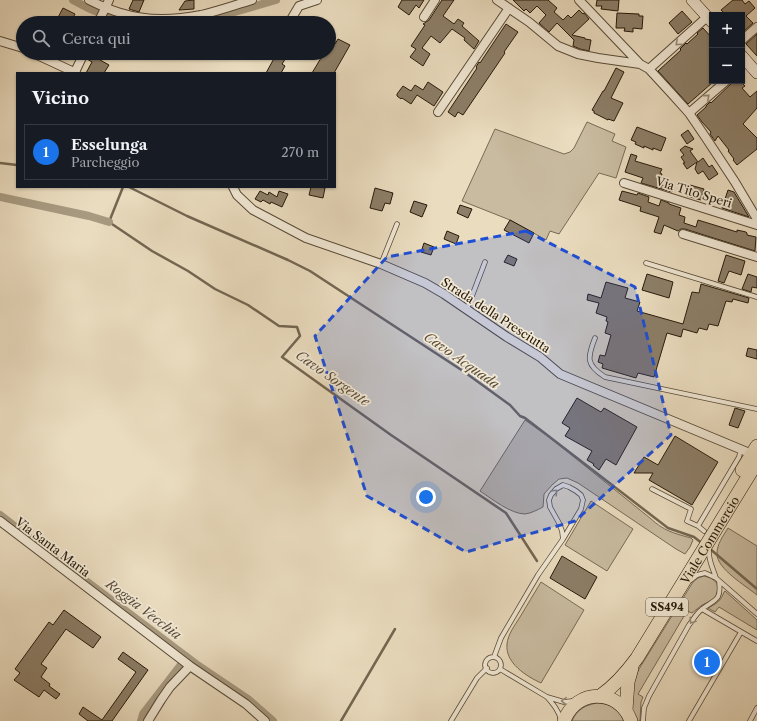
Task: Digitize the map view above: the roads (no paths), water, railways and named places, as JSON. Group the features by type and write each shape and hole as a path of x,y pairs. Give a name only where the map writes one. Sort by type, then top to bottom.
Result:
{"main road":[{"path":"692,0 709,19"},
{"path":"745,63 757,73"},
{"name":"Viale Commercio","path":"629,715 628,682 637,658 702,553 704,532 752,453"},
{"name":"Viale Commercio","path":"600,696 619,681 637,658"},
{"name":"Viale Commercio","path":"581,700 594,696 608,697 621,704 629,715"},
{"path":"564,721 571,708 581,700"}],"street":[{"path":"89,0 103,12 122,13 134,16"},
{"path":"191,16 201,15 252,0"},
{"path":"293,16 299,6 317,0"},
{"path":"424,16 435,0"},
{"path":"497,0 529,22 558,46 578,54 640,64"},
{"path":"579,0 640,64 649,69 689,113 736,182 757,219"},
{"path":"438,112 509,8"},
{"path":"649,69 709,21"},
{"path":"745,37 757,27"},
{"path":"0,41 16,46"},
{"path":"48,60 73,72"},
{"path":"75,72 81,60"},
{"path":"689,113 723,84"},
{"name":"Via Tito Speri","path":"624,183 757,225"},
{"name":"Strada della Presciutta","path":"234,188 237,195 259,214 306,238 381,264 425,283 540,357 560,374 752,453"},
{"path":"684,234 757,257"},
{"name":"Via Santa Maria","path":"0,521 186,663 246,704 264,721"},
{"path":"148,721 160,700 186,663"}],"lane":[{"path":"381,264 397,224"},
{"path":"467,309 485,262"},
{"path":"646,263 757,297"},
{"path":"595,338 590,350 589,362 595,371 605,378 757,409"},
{"path":"652,489 691,509 687,521 704,532 739,457 752,453"},
{"path":"494,657 501,638 538,575 563,540 581,509 583,500 581,495 563,485 556,488 549,500 550,507 559,522 563,540"},
{"path":"643,721 644,708 649,696 689,625 702,609 714,602 719,595 720,589 718,579 702,553"},
{"path":"676,594 692,578 705,573 718,579 757,614"},
{"path":"702,609 757,641"},
{"path":"689,721 741,632"},
{"path":"494,657 500,660 500,669 495,672 491,672 487,668 487,660 494,657"},
{"path":"451,721 477,678 487,668"},
{"path":"500,669 547,697 564,702 581,700"},
{"path":"547,697 560,716 561,721"},
{"path":"750,721 757,708"}],"waterway":[{"path":"73,0 87,8 108,16"},
{"path":"220,16 276,0"},
{"name":"Cavo Acquada","path":"0,163 16,165"},
{"name":"Cavo Sorgente","path":"123,188 109,222 152,251 188,271 215,289 248,305 279,326 297,327 300,336 282,357 391,435 506,513 537,561"},
{"name":"Cavo Acquada","path":"131,188 187,216 310,271 463,371 510,405 520,416 525,418 668,528 694,537 703,544"},
{"name":"Cavo Sorgente","path":"0,197 89,216 109,222"},
{"name":"Roggia Vecchia","path":"0,515 196,664 248,699 273,721"},
{"name":"Cavo Acquada","path":"709,548 757,589"},
{"path":"341,721 395,629"},
{"path":"141,721 143,714 187,657"}],"place":[{"name":"Esselunga","path":"707,662"}]}
